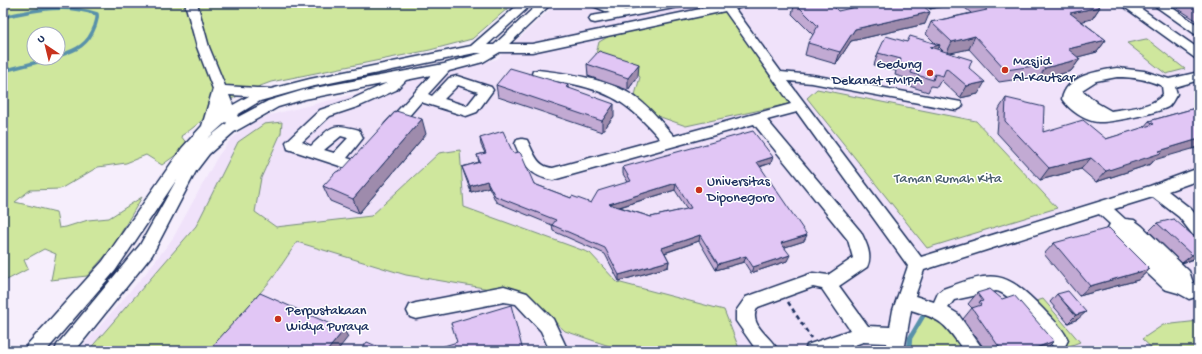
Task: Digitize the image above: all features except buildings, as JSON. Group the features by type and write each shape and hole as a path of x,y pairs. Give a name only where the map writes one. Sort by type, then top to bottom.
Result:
{"street":[{"path":"191,3 203,47 219,90 232,119"},
{"path":"475,49 528,3"},
{"path":"34,351 109,266 187,152 209,128 273,104 304,95 444,68 479,59 494,49 546,3"},
{"path":"595,3 625,14"},
{"path":"594,19 684,3"},
{"path":"64,351 146,250 190,168 232,119 255,98 272,92 475,49 532,48 746,3"},
{"path":"1125,3 1199,55"},
{"path":"1157,3 1199,32"},
{"path":"728,7 917,265"},
{"path":"1176,39 1199,32"},
{"path":"381,137 444,68"},
{"path":"1168,84 1170,94 1164,103 1152,108 1109,116 1094,116 1072,103 1069,99 1070,93 1073,89 1084,81 1096,76 1128,72 1148,75 1168,84 1199,76"},
{"path":"538,74 592,85 620,94 640,108 671,142"},
{"path":"355,166 293,145 292,142 325,113 355,103 390,87 404,76"},
{"path":"778,76 812,79 956,105"},
{"path":"219,90 272,92"},
{"path":"209,128 219,90"},
{"path":"419,96 435,101"},
{"path":"522,144 534,168 545,174 553,174 800,107"},
{"path":"757,118 854,237 861,251 861,262 828,284"},
{"path":"314,152 338,130 354,134 356,138 336,160"},
{"path":"343,179 365,154"},
{"path":"917,265 1155,190 1199,174"},
{"path":"1155,190 1185,213 1199,230"},
{"path":"1101,206 1121,225 1116,228 1120,236 1170,284 1173,286 1180,285 1189,292 1199,289"},
{"path":"816,350 863,334 896,343 905,300 917,265"},
{"path":"769,351 758,340 745,321 746,311 752,302 813,280 822,280 828,284 863,334"},
{"path":"938,311 944,298 949,294 986,285 1000,284 1013,291 1059,340"},
{"path":"416,311 504,294 521,298 547,325 559,351"},
{"path":"905,300 938,311 952,320 975,351"}],"path":[{"path":"781,292 816,350"}],"shaded area":[{"name":"Universitas Diponegoro","path":"557,3 1199,3 1199,351 78,351 146,273 173,238 218,156 231,139 250,124 270,115 497,59"}],"green space":[{"path":"3,3 514,3 472,39 430,50 271,82 241,94 220,106 181,136 187,144 180,152 162,165 146,155 126,163 98,167 60,189 30,190 15,202 56,212 59,228 88,220 109,218 142,197 112,248 87,276 51,280 56,254 44,249 24,260 28,269 3,282"},
{"path":"726,9 793,103 686,126 649,113 635,95 640,77 630,66 602,61 596,54 599,42 618,31"},
{"path":"1147,39 1185,69 1166,74 1127,43"},
{"name":"Taman Rumah Kita","path":"817,89 976,121 1057,208 927,248 807,98"},
{"path":"282,122 281,133 261,178 255,212 276,227 371,216 439,153 460,150 464,207 590,253 617,282 724,310 740,351 624,351 565,331 526,295 406,275 297,242 272,279 210,351 88,351 196,226 238,142 264,124"},
{"path":"1043,299 1080,342 1064,348 1027,304"},
{"path":"928,307 971,351 909,351 910,338"},
{"path":"1199,321 1199,351 1155,351 1142,339 1163,325"}],"waterway":[{"path":"3,17 39,10 61,8 97,14 95,26 89,38 81,46 66,53"},
{"path":"3,71 26,65"},
{"path":"909,351 910,338 926,311"}],"place":[{"name":"Masjid Al-Kautsar","path":"1005,70"},
{"name":"Gedung Dekanat FMIPA","path":"930,73"},
{"name":"Universitas Diponegoro","path":"699,190"},
{"name":"Perpustakaan Widya Puraya","path":"278,319"}]}
